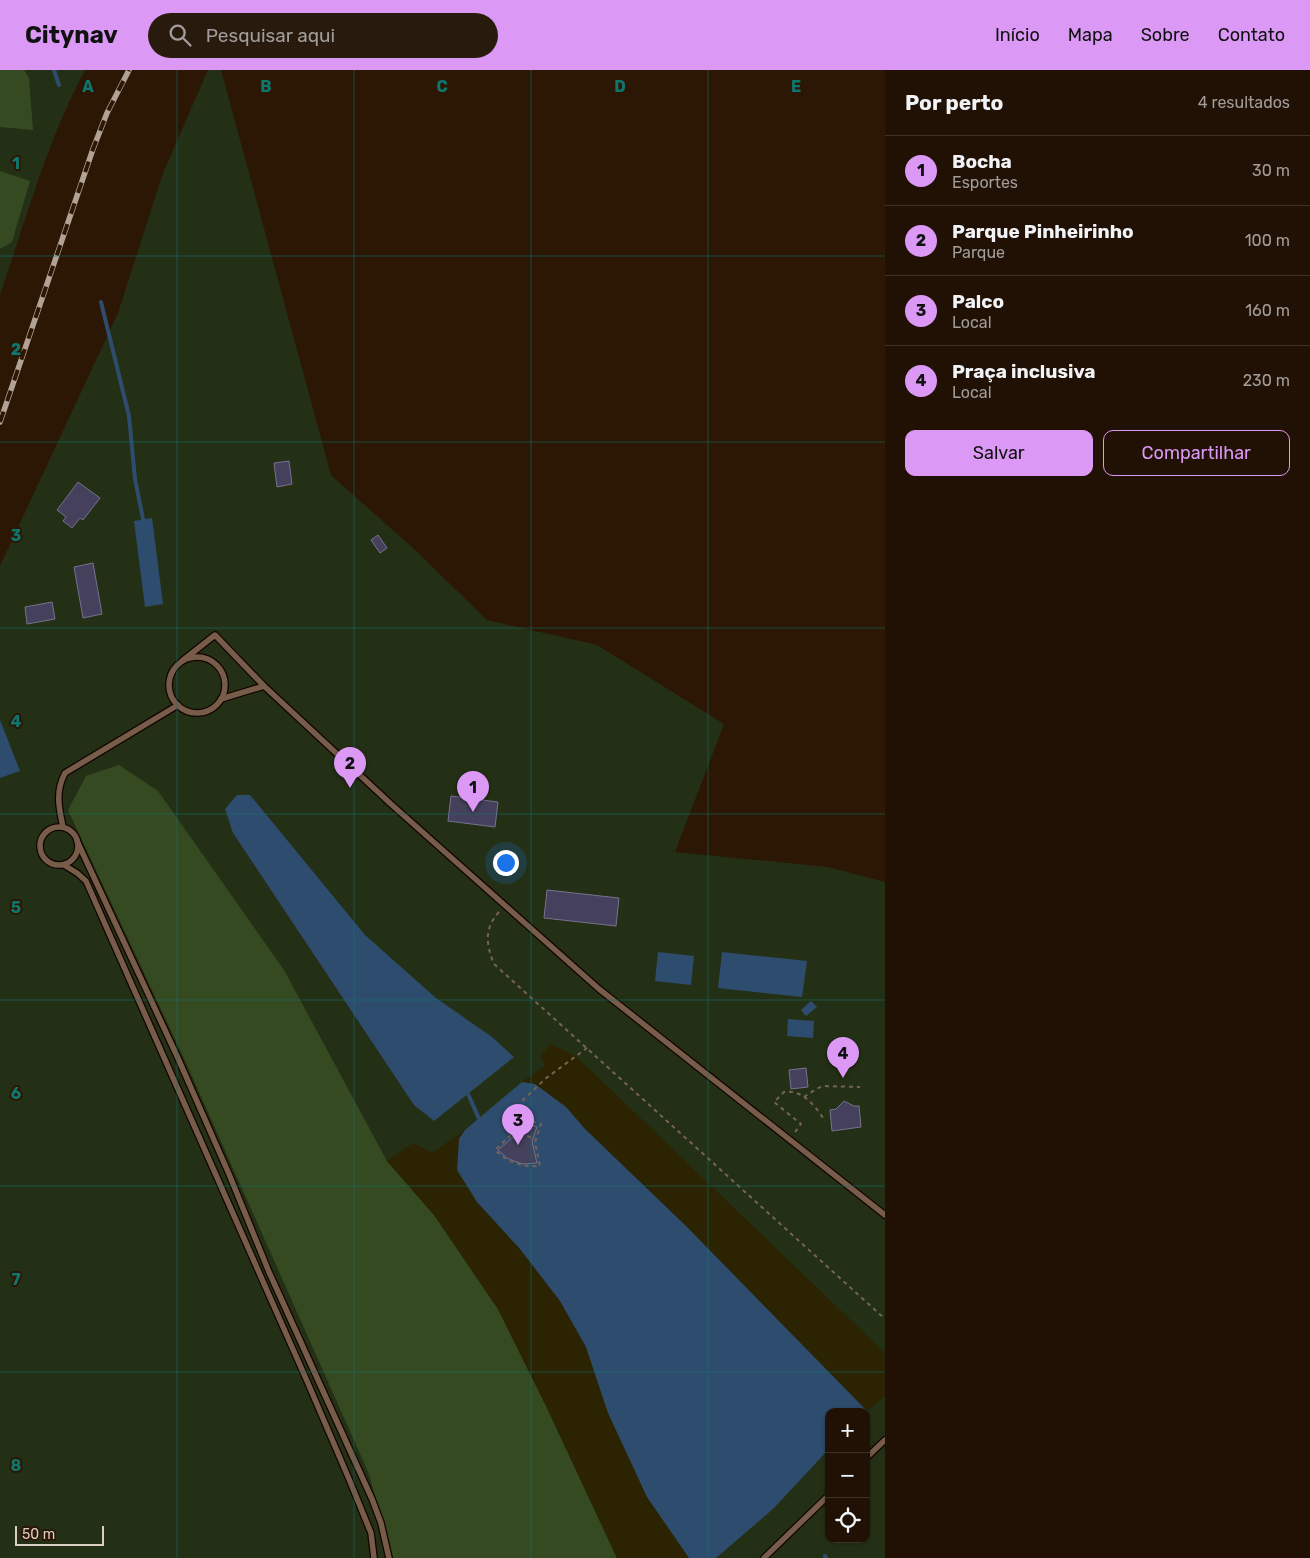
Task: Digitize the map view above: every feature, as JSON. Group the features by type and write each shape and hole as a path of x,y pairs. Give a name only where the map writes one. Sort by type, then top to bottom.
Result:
{"lane":[{"path":"182,661 194,657 206,658 216,664 224,675 225,687 221,699 212,708 201,712 189,712 178,705 171,695 170,682 173,671 182,661 216,635 264,686 392,805 599,989 885,1215"},
{"path":"221,699 264,686"},
{"path":"63,827 58,798 60,782 64,773 178,705"},
{"path":"374,1558 370,1532 349,1479 86,881 64,865 54,865 45,860 40,851 40,841 45,833 53,828 63,827 72,832 77,841 177,1056 229,1174 268,1272 372,1498 381,1523 388,1558"},
{"path":"64,865 72,860 78,851 77,841"},
{"path":"870,1454 885,1440"},
{"path":"764,1558 826,1498"}],"path":[{"path":"504,906 493,918 487,935 489,953 494,964 885,1319"},
{"path":"517,1116 541,1124 535,1142 540,1166 527,1167 515,1164 495,1150 511,1135 517,1116 523,1100 545,1079 587,1048"},
{"path":"804,1097 823,1086 860,1087"},
{"path":"790,1140 801,1124 774,1102 784,1092 797,1093 810,1101 825,1121"},
{"path":"512,1131 536,1139"}],"green space":[{"path":"0,70 85,70 48,152 0,295"},
{"path":"0,70 24,70 29,78 33,130 0,127"},
{"path":"208,70 221,70 331,475 415,550 487,620 597,645 724,724 675,852 828,867 885,882 885,1558 0,1558 0,566 118,313 163,173"},
{"path":"0,171 30,181 12,242 0,249"},
{"path":"119,765 158,791 284,970 387,1161 434,1215 498,1309 547,1408 617,1558 392,1558 369,1474 187,1065 68,810 86,776"}],"sand":[{"path":"551,1044 577,1057 885,1353 885,1396 870,1408 864,1408 686,1226 585,1129 566,1107 535,1084 522,1082 545,1066 540,1056"},
{"path":"465,1130 459,1139 477,1202 520,1249 560,1301 586,1347 608,1413 647,1497 689,1558 617,1558 547,1408 498,1309 434,1215 387,1161 413,1143 432,1153"}],"water":[{"path":"152,518 163,604 145,607 134,521"},
{"path":"0,720 20,771 0,778"},
{"path":"237,795 250,795 365,935 436,998 492,1037 514,1057 434,1121 414,1105 233,833 225,809"},
{"path":"658,952 694,956 691,985 655,981"},
{"path":"722,952 807,961 802,997 718,988"},
{"path":"811,1001 817,1007 806,1016 801,1010"},
{"path":"788,1019 814,1021 813,1038 787,1036"},
{"path":"522,1082 535,1084 566,1107 585,1129 686,1226 864,1408 825,1408 825,1453 773,1509 716,1558 689,1558 647,1497 608,1413 586,1347 560,1301 520,1249 477,1202 457,1170 459,1139 465,1130"}],"building":[{"path":"289,461 292,484 277,487 274,463"},
{"path":"78,482 100,498 83,520 80,518 72,528 63,521 66,517 57,510"},
{"path":"378,535 387,548 380,553 371,540"},
{"path":"93,563 102,614 83,618 74,567"},
{"path":"52,602 55,619 27,624 25,607"},
{"path":"451,796 498,802 495,827 448,821"},
{"path":"547,890 619,898 616,926 544,918"},
{"path":"806,1068 808,1087 791,1089 789,1070"},
{"path":"844,1101 854,1106 859,1106 861,1127 832,1131 830,1110 836,1109"},
{"path":"519,1121 537,1127 532,1141 537,1163 523,1164 507,1158 498,1150 513,1137"}],"waterway":[{"path":"54,70 59,85"},
{"path":"101,302 129,416 135,479 143,519"},
{"path":"468,1094 480,1121"}],"railway":[{"path":"0,422 93,149 107,113 129,70"}],"place":[{"name":"Parque Pinheirinho","path":"350,788"},
{"name":"Bocha","path":"473,812"},
{"name":"Praça inclusiva","path":"843,1078"},
{"name":"Palco","path":"518,1145"}]}
